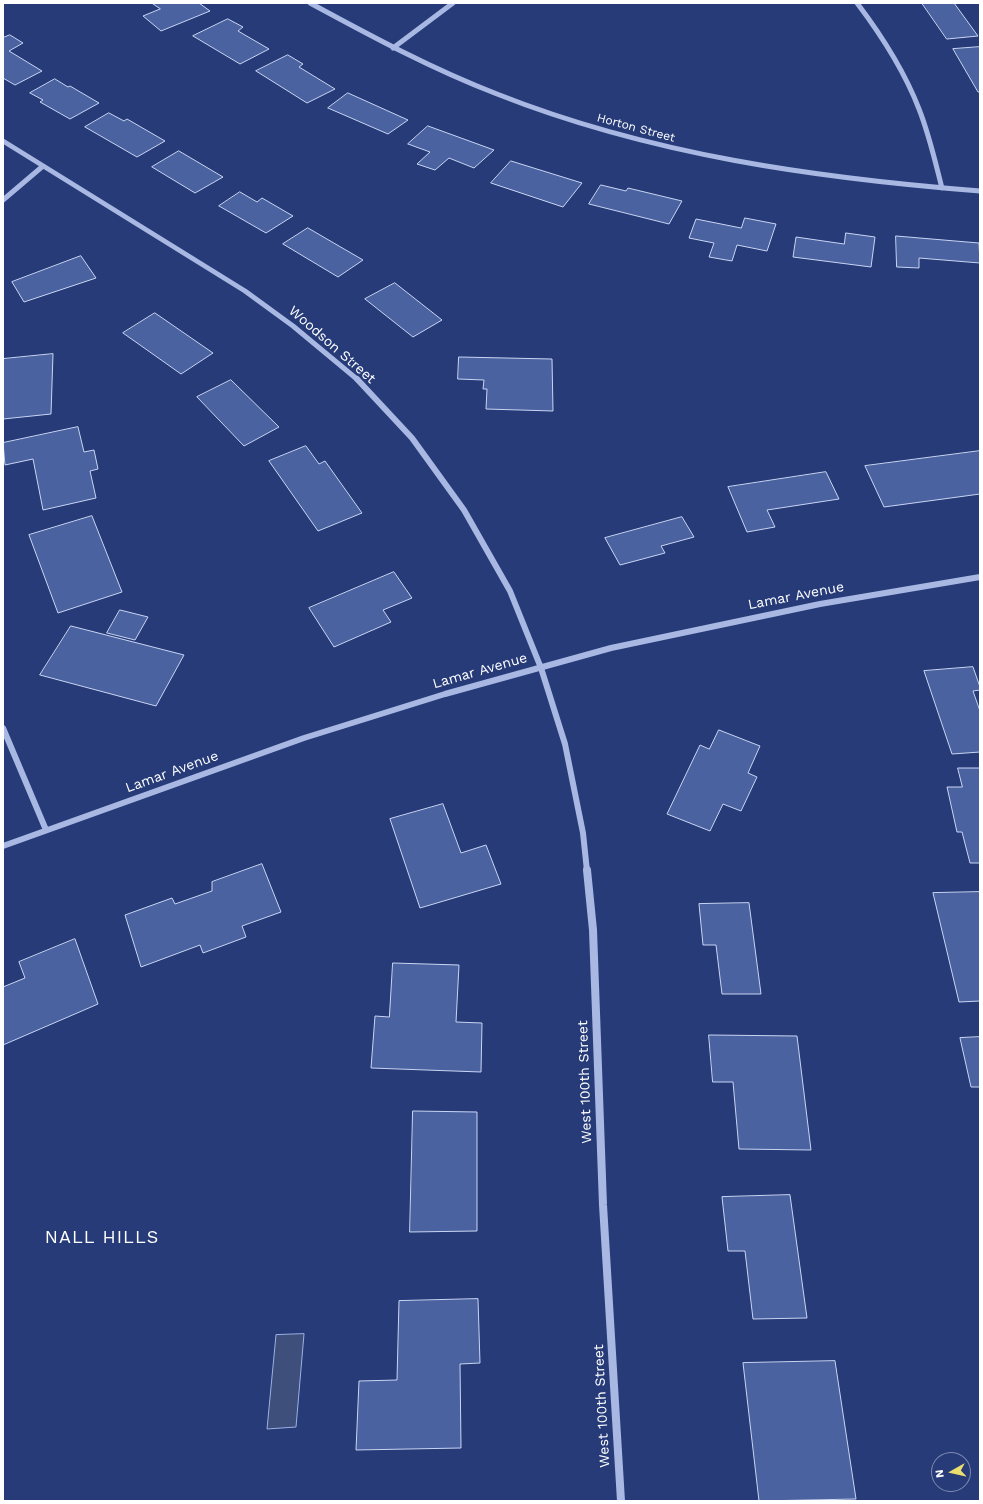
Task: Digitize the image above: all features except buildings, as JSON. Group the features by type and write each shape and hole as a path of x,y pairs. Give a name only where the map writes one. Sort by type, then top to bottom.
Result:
{"street":[{"name":"Horton Street","path":"310,3 393,48 432,67 496,94 580,124 666,147 785,171 884,184 980,191"},
{"path":"393,48 453,3"},
{"path":"858,3 892,54 918,108 928,136 942,188"},
{"name":"Woodson Street","path":"3,141 245,291 293,326 355,377 412,438 464,510 510,591 541,668"},
{"path":"3,200 42,166"},
{"name":"Lamar Avenue","path":"3,846 304,738 445,694 611,648 812,605 980,577"},
{"name":"West 100th Street","path":"541,668 565,744 582,833 592,922 603,1205 621,1501"},
{"path":"3,728 46,830"}],"water":[{"path":"304,1334 296,1427 267,1429 276,1335"}],"district":[{"name":"NALL HILLS","path":"102,1238"}]}
